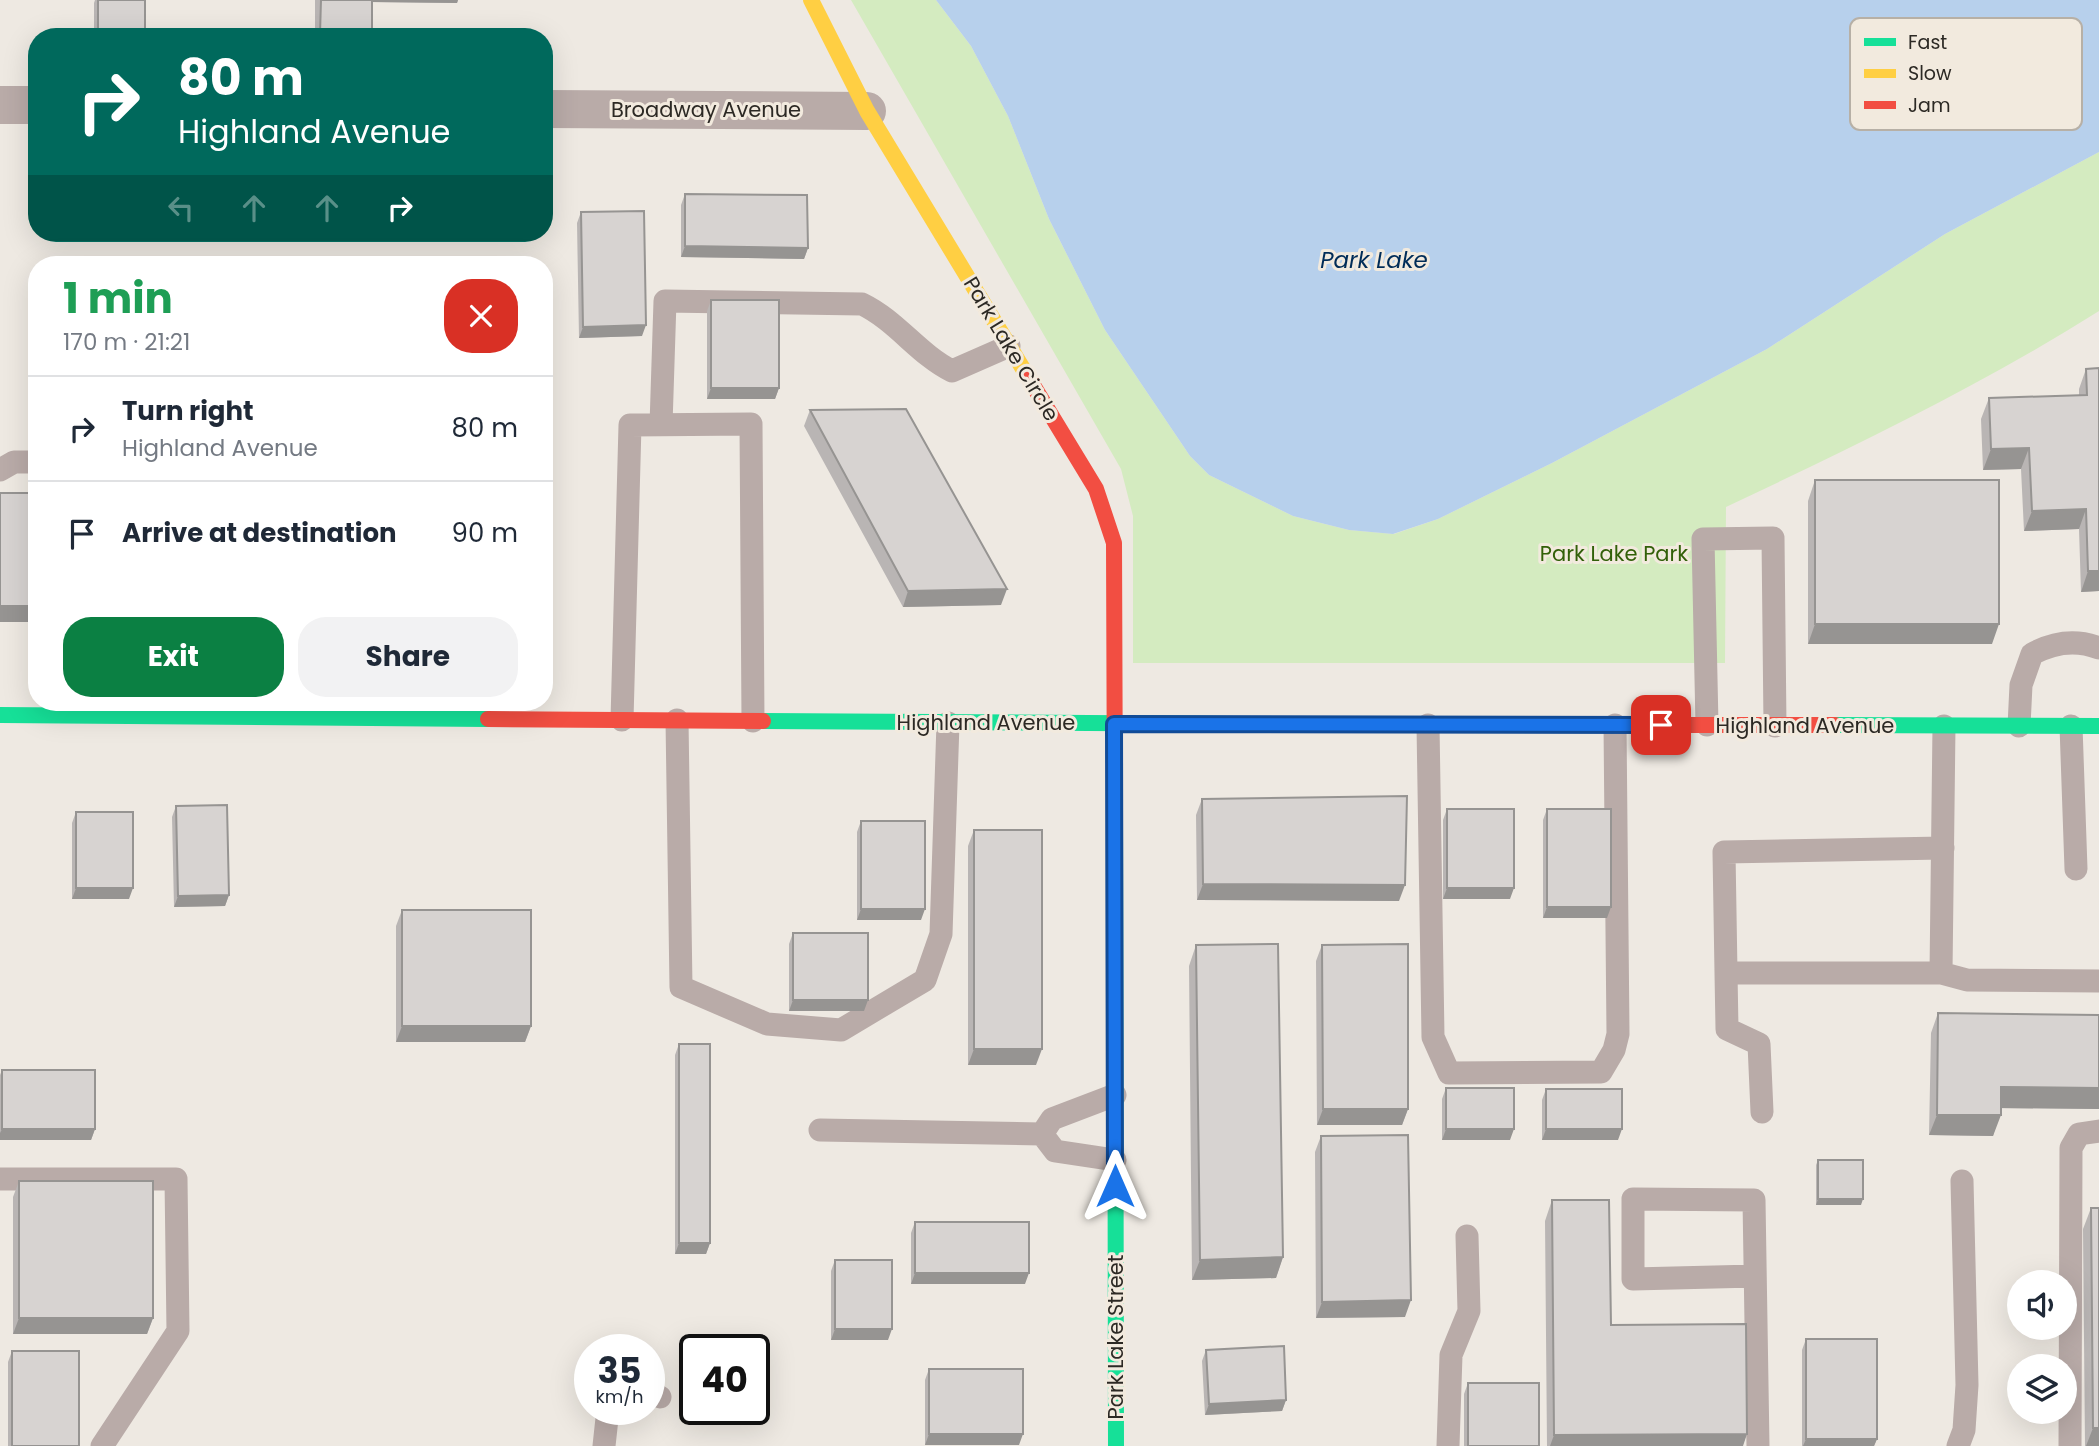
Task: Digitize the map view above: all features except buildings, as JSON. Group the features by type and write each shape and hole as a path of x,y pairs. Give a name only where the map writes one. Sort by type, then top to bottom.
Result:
{"street":[{"name":"Park Lake Circle","path":"811,0 867,111 1096,489 1114,543 1114,724"},
{"path":"0,105 28,105"},
{"name":"Broadway Avenue","path":"553,108 867,111"},
{"name":"Highland Avenue","path":"0,715 1114,724 2099,726"},
{"name":"Park Lake Street","path":"1114,724 1116,1446"}],"lane":[{"path":"661,425 664,301 862,304 880,313 931,360 952,371 1009,346"},
{"path":"622,720 630,425 751,424 753,721"},
{"path":"0,470 14,462 28,462"},
{"path":"1707,725 1703,539 1773,538 1775,726"},
{"path":"2019,726 2021,685 2032,654 2048,646 2066,643 2085,643 2099,648"},
{"path":"677,720 681,987 767,1024 841,1030 925,980 941,934 948,723"},
{"path":"1428,725 1433,1037 1448,1073 1601,1073 1614,1050 1618,1034 1615,725"},
{"path":"1941,973 1944,726"},
{"path":"2071,726 2076,869"},
{"path":"1762,1112 1759,1044 1727,1029 1724,852 1943,848"},
{"path":"1726,973 1941,973 1967,980 2099,981"},
{"path":"1042,1134 1052,1119 1115,1095"},
{"path":"820,1130 1042,1134"},
{"path":"2070,1446 2071,1148 2079,1134 2099,1131"},
{"path":"1042,1134 1055,1152 1115,1160"},
{"path":"0,1179 176,1179 178,1331 103,1445"},
{"path":"1958,1446 1964,1430 1967,1385 1962,1181"},
{"path":"1755,1276 1633,1279 1633,1199 1755,1200 1758,1446"},
{"path":"1448,1446 1451,1355 1469,1311 1467,1236"},
{"path":"604,1446 606,1425"}],"green space":[{"name":"Park Lake Park","path":"851,0 936,0 971,46 1008,116 1049,219 1105,330 1190,456 1209,475 1293,516 1349,530 1394,534 1438,519 1552,463 1767,349 1945,234 2099,152 2099,311 1962,390 1726,507 1725,663 1133,663 1133,516 1121,469"}],"water":[{"name":"Park Lake","path":"936,0 2099,0 2099,152 1945,234 1767,349 1552,463 1438,519 1393,534 1349,530 1293,516 1209,475 1190,456 1105,330 1049,219 1008,116 971,46"}],"traffic: fast":[{"path":"0,715 488,719"},
{"path":"763,721 1401,725"},
{"path":"1835,725 2099,726"},
{"path":"1115,822 1116,1446"}],"traffic: slow":[{"path":"811,0 867,111 1028,377"}],"traffic: jam":[{"path":"1028,377 1096,489 1114,543 1115,822"},
{"path":"488,719 763,721"},
{"path":"1401,725 1835,725"}],"route":[{"path":"1115,1186 1114,724 1661,725"}]}
